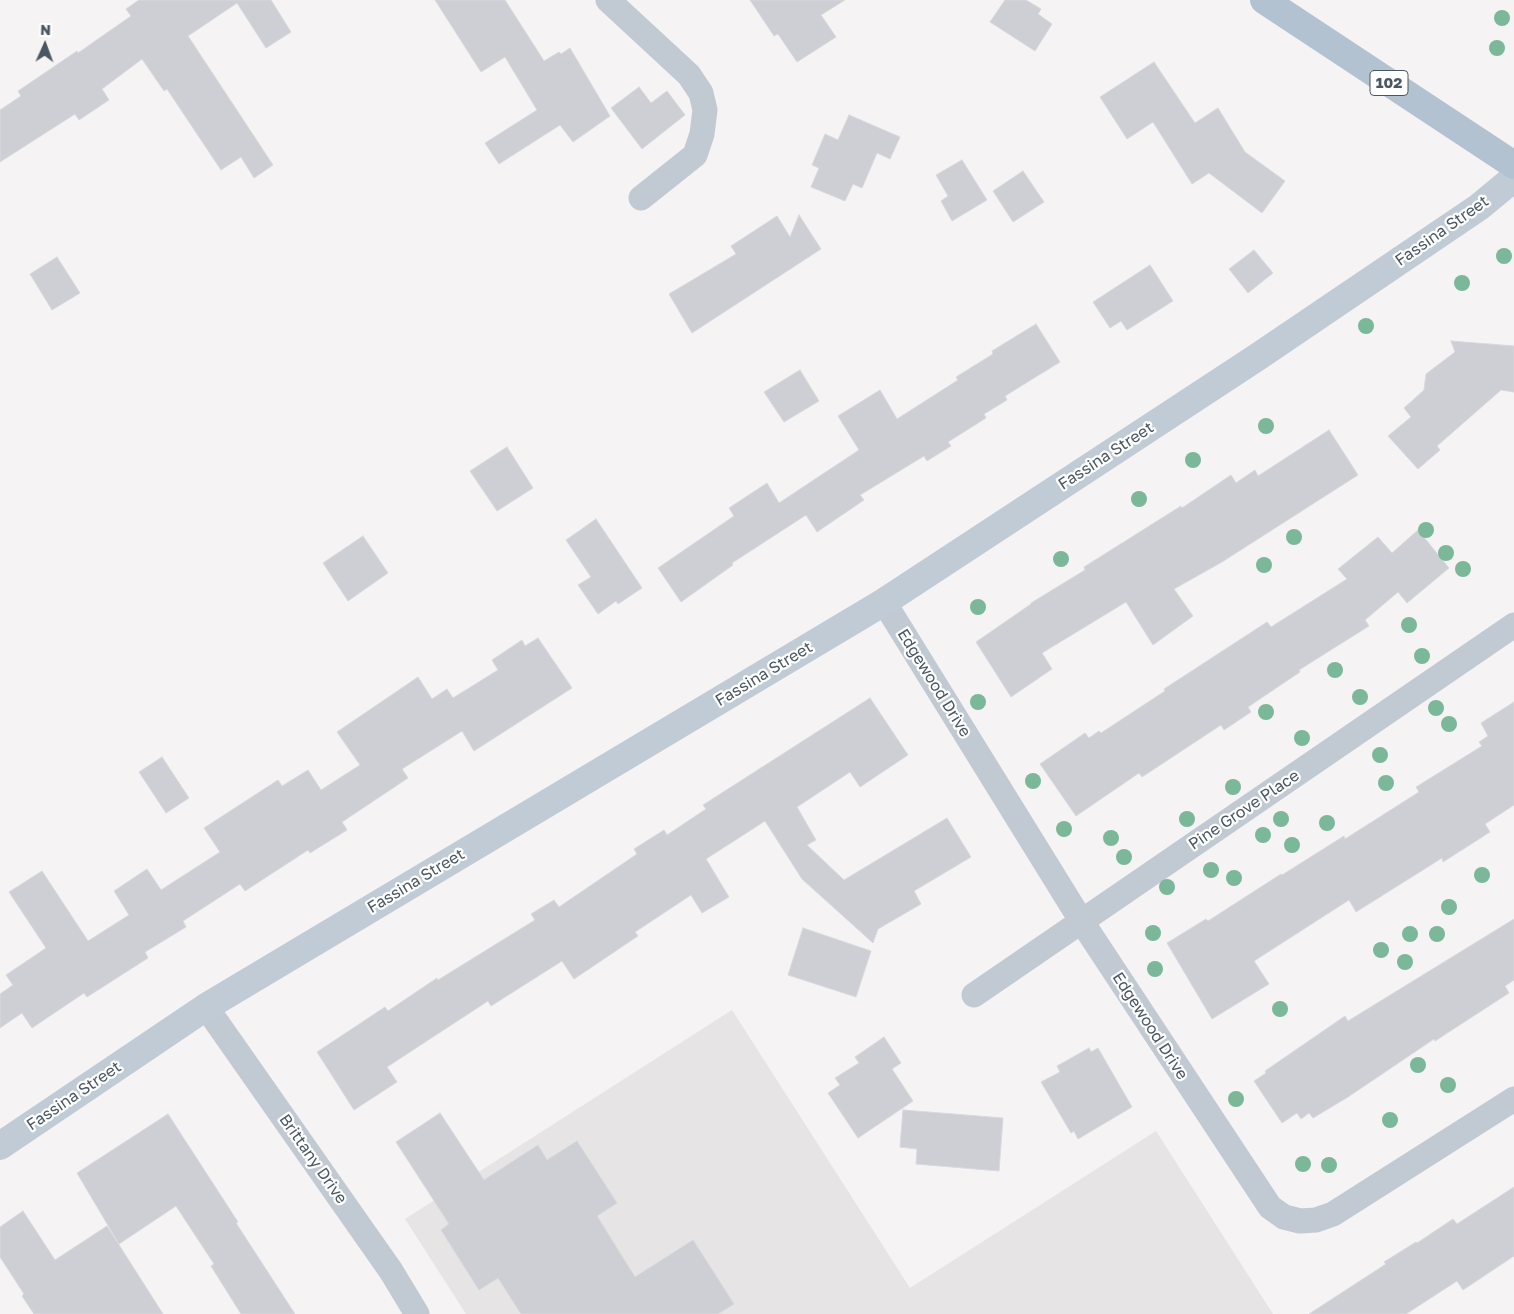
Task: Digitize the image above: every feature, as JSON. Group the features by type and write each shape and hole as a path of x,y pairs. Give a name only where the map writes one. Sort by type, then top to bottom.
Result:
{"main road":[{"name":"102","path":"1264,0 1514,165"}],"street":[{"path":"608,0 689,75 701,93 705,110 702,134 695,155 642,198"},
{"name":"Fassina Street","path":"0,1146 206,1007 884,602 1256,358 1479,207 1514,178"},
{"name":"Edgewood Drive","path":"884,602 1082,922 1270,1207 1284,1217 1300,1222 1316,1220 1333,1214 1514,1099"},
{"name":"Pine Grove Place","path":"974,994 1514,625"},
{"name":"Brittany Drive","path":"206,1007 391,1271 417,1314"}],"shaded area":[{"path":"732,1010 910,1288 1156,1131 1273,1314 466,1314 405,1219"}],"building":[{"path":"139,0 271,0 291,32 266,48 237,3 188,36 273,165 254,178 241,157 221,170 167,89 164,91 142,59 102,89 109,100 79,120 75,114 0,162 0,110 21,96 18,91 77,51 78,53 131,16 126,9"},
{"path":"435,0 505,0 544,61 570,48 610,116 573,142 560,125 499,164 485,143 537,110 505,57 481,72"},
{"path":"750,0 845,0 821,15 836,37 797,62 778,34 774,36"},
{"path":"1005,0 1026,0 1041,9 1038,14 1052,24 1035,51 990,22"},
{"path":"1154,62 1195,123 1218,108 1245,152 1285,181 1262,213 1209,173 1192,184 1153,122 1127,139 1100,97"},
{"path":"639,87 651,103 667,91 685,115 642,149 611,108"},
{"path":"849,115 900,137 890,159 877,153 862,188 853,184 845,201 811,187 819,168 812,165 825,134 838,140"},
{"path":"962,160 987,200 952,221 941,201 948,196 936,175"},
{"path":"1023,171 1044,202 1013,222 993,191"},
{"path":"799,215 821,249 692,333 669,294 736,254 731,246 777,216 790,237"},
{"path":"1254,250 1273,273 1248,293 1229,269"},
{"path":"57,257 80,293 52,310 30,274"},
{"path":"1150,265 1173,301 1127,330 1121,321 1110,328 1093,302"},
{"path":"1036,324 1060,362 1005,396 1007,400 984,414 986,418 948,442 951,446 927,461 924,456 860,495 864,500 817,532 806,515 732,563 733,565 681,602 658,568 734,516 729,508 767,483 779,503 859,450 838,416 880,390 897,419 958,380 956,377 993,354 992,351"},
{"path":"1451,341 1514,346 1514,392 1501,390 1437,446 1440,450 1418,469 1388,436 1411,417 1404,408 1424,390 1426,374 1455,352"},
{"path":"800,370 819,401 784,422 764,392"},
{"path":"1329,430 1358,475 1222,562 1174,589 1193,616 1153,645 1126,602 1042,653 1052,669 1011,697 976,642 1031,603 1085,570 1084,567 1181,506 1182,508 1231,475 1236,483 1255,470 1258,476"},
{"path":"507,447 533,488 497,511 470,471"},
{"path":"596,519 642,588 618,604 616,601 598,614 578,585 591,577 566,540"},
{"path":"1418,530 1449,568 1407,603 1398,592 1365,620 1369,626 1299,670 1300,672 1248,707 1251,712 1224,730 1221,725 1142,777 1139,773 1076,816 1040,764 1085,733 1089,738 1099,731 1101,733 1165,691 1164,689 1267,622 1271,627 1347,579 1338,569 1378,537 1392,553"},
{"path":"363,536 388,573 348,601 323,563"},
{"path":"538,638 572,688 474,751 462,731 402,769 408,778 342,822 347,830 310,853 308,850 245,891 240,884 183,921 186,927 145,952 148,958 87,997 84,993 32,1028 22,1013 0,1028 0,994 13,985 6,975 46,948 9,892 42,871 88,941 129,915 114,891 147,869 161,890 220,852 204,828 278,780 282,786 308,770 321,790 360,765 337,732 418,677 432,699 447,689 453,698 498,670 492,660 522,640 525,646"},
{"path":"870,698 908,755 860,787 850,772 797,807 816,840 807,845 844,880 947,818 971,857 914,891 921,904 878,929 873,943 802,879 765,821 706,859 729,897 702,913 691,895 635,932 638,936 574,979 562,961 491,1006 488,1001 387,1067 397,1082 354,1110 317,1052 385,1007 388,1011 437,978 438,980 535,920 531,914 554,900 559,907 637,854 634,849 664,830 667,835 706,809 703,805"},
{"path":"1514,702 1514,805 1485,824 1490,832 1443,862 1442,858 1356,912 1349,900 1254,961 1269,984 1212,1019 1167,943 1206,919 1208,921 1344,836 1345,839 1419,792 1416,787 1482,746 1479,742 1488,736 1481,723"},
{"path":"162,757 189,798 166,813 139,772"},
{"path":"1514,919 1514,980 1505,986 1509,993 1435,1041 1434,1039 1348,1097 1313,1118 1309,1113 1301,1119 1297,1113 1282,1123 1254,1081 1266,1073 1265,1071 1345,1016 1348,1021"},
{"path":"803,928 871,951 856,997 788,975"},
{"path":"884,1037 901,1063 892,1069 913,1101 858,1138 828,1093 840,1085 835,1078 859,1063 855,1057"},
{"path":"1089,1048 1091,1052 1098,1048 1132,1107 1078,1139 1074,1131 1071,1133 1041,1082 1060,1072 1057,1066"},
{"path":"903,1110 1003,1118 999,1171 916,1164 917,1149 900,1147"},
{"path":"440,1113 484,1180 538,1145 547,1160 577,1141 617,1203 597,1216 635,1277 693,1240 734,1304 718,1314 521,1314 498,1278 479,1290 441,1230 449,1224 396,1142"},
{"path":"168,1114 295,1314 241,1314 211,1266 214,1264 176,1206 119,1244 77,1173"},
{"path":"1514,1187 1514,1256 1463,1290 1457,1281 1406,1314 1309,1314 1386,1264 1384,1262 1453,1219 1457,1224"},
{"path":"23,1211 55,1260 107,1226 163,1314 34,1314 22,1296 24,1294 0,1257 0,1227"}]}
